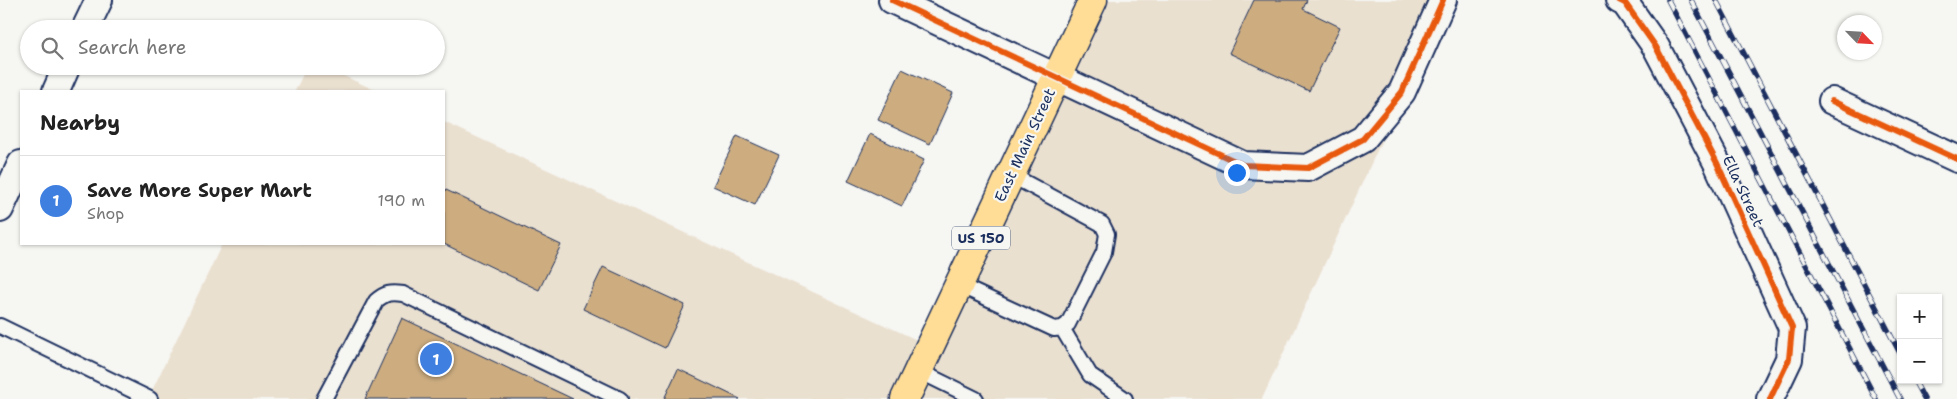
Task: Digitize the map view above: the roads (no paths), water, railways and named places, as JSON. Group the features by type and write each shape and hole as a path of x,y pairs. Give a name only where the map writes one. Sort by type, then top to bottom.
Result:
{"main road":[{"name":"East Main Street","path":"905,399 1093,0"}],"street":[{"path":"89,20 98,0"},
{"path":"892,0 1243,165 1308,168 1363,139 1402,92 1443,0"},
{"name":"Ella Street","path":"1622,2 1656,47 1717,163 1792,328 1789,359 1770,399"},
{"path":"56,90 63,75"},
{"path":"1832,101 1957,159"},
{"path":"0,209 20,166"}],"lane":[{"path":"959,285 1054,329 1062,328 1068,324 1104,252 1107,234 1102,224 1011,175"},
{"path":"324,399 376,301 390,292 403,294 620,399"},
{"path":"0,326 150,399"},
{"path":"1062,328 1090,374 1124,399"},
{"path":"918,371 976,399"}],"railway":[{"path":"1668,0 1876,399"},
{"path":"1691,0 1900,399"},
{"path":"1716,0 1897,347"},
{"path":"1916,384 1924,399"}],"place":[{"name":"Save More Super Mart","path":"436,359"}]}
